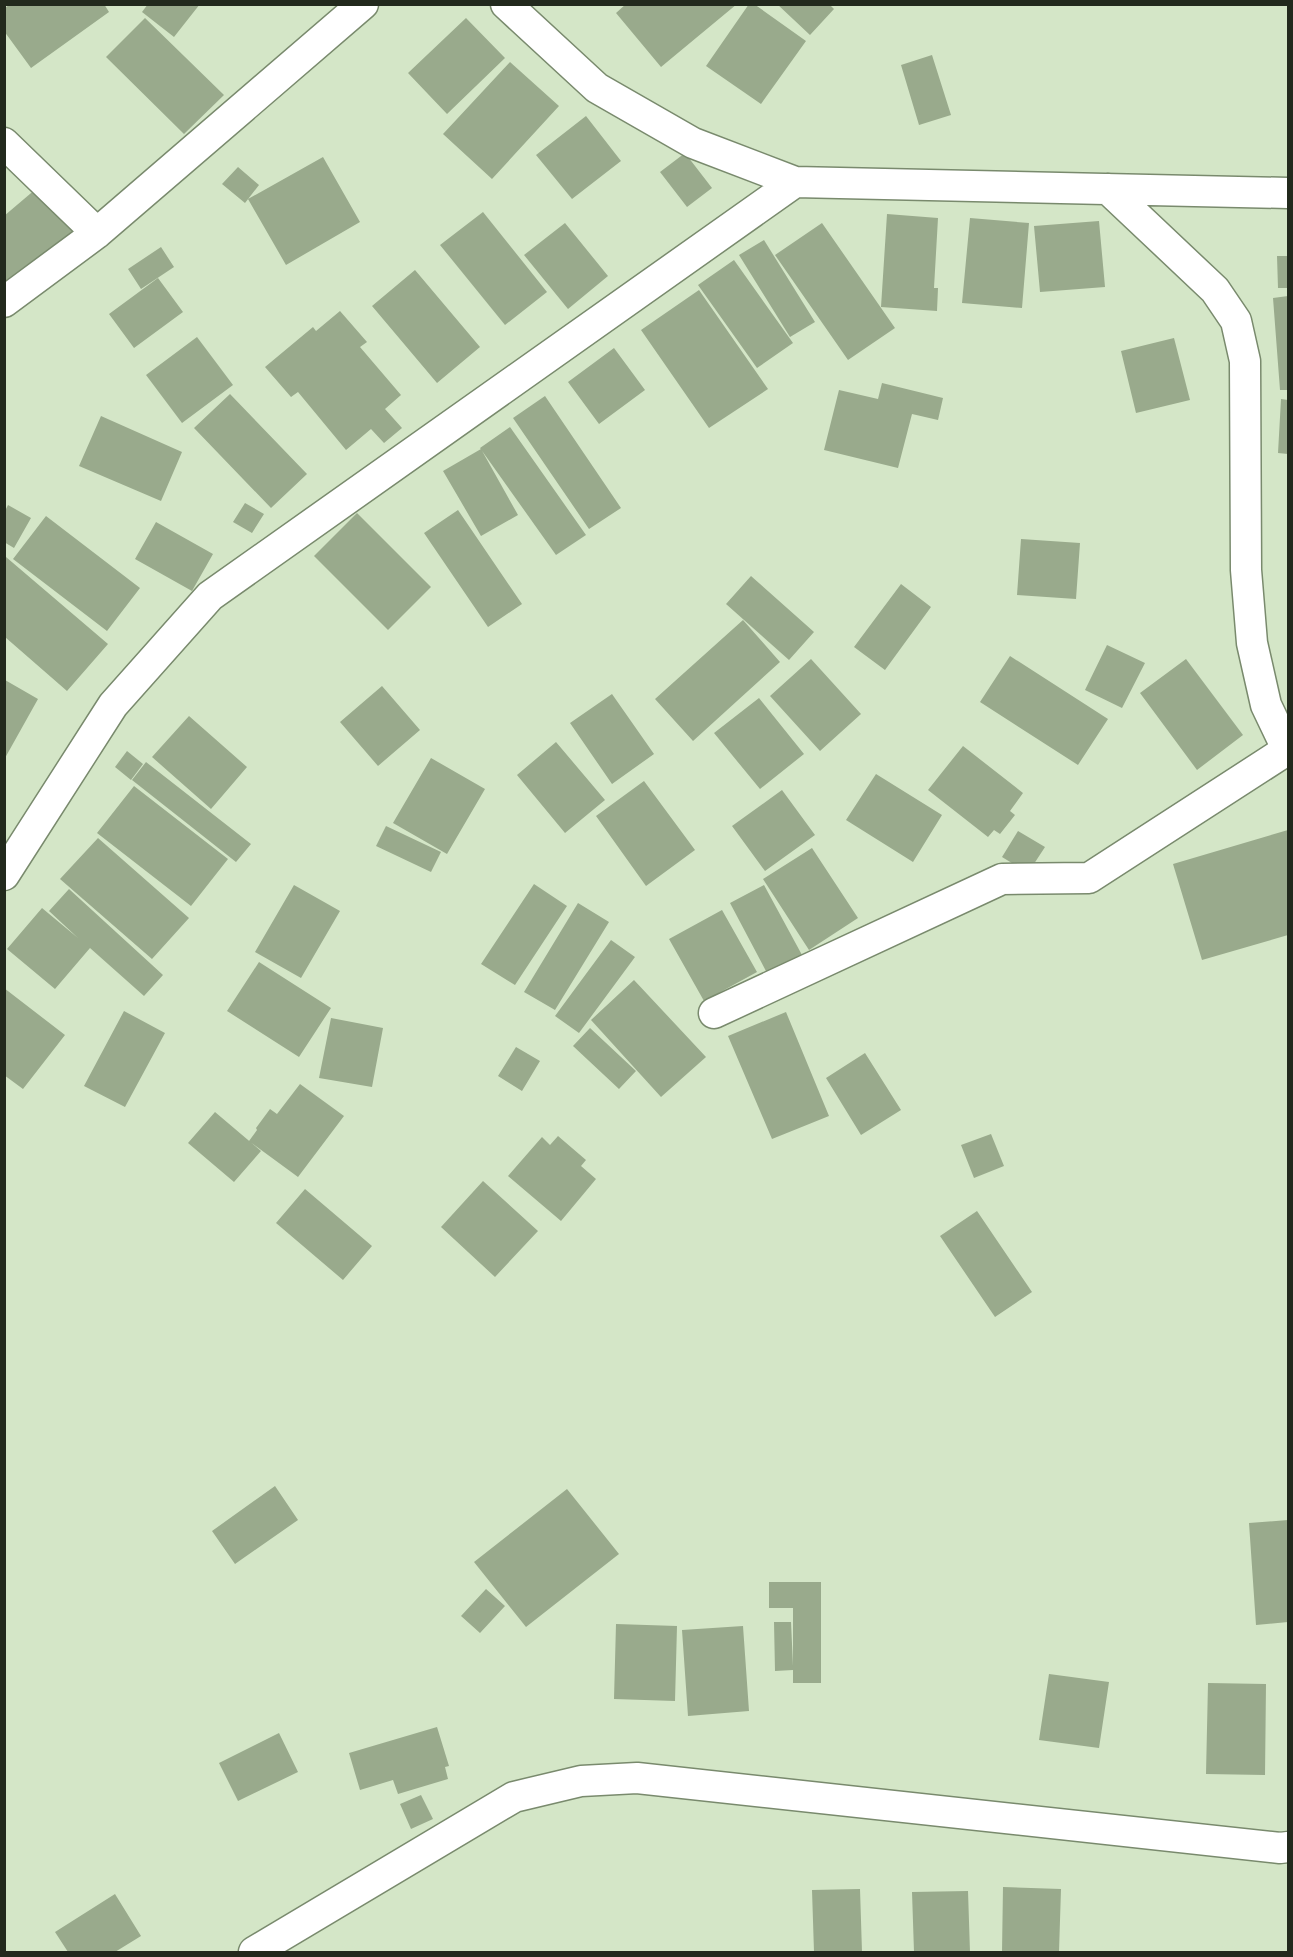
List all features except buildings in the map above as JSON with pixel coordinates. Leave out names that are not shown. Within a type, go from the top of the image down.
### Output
[{"type":"street","points":[[4,302],[98,233],[363,4]]},
{"type":"street","points":[[506,4],[597,88],[693,143],[795,182],[1288,193]]},
{"type":"street","points":[[4,143],[98,233]]},
{"type":"street","points":[[4,874],[113,705],[210,596],[795,182]]},
{"type":"street","points":[[714,1013],[1002,879],[1089,878],[1288,750],[1266,705],[1252,643],[1246,570],[1245,361],[1236,321],[1215,290],[1108,189]]},
{"type":"street","points":[[254,1953],[514,1797],[581,1781],[637,1778],[1280,1848],[1288,1847]]}]
